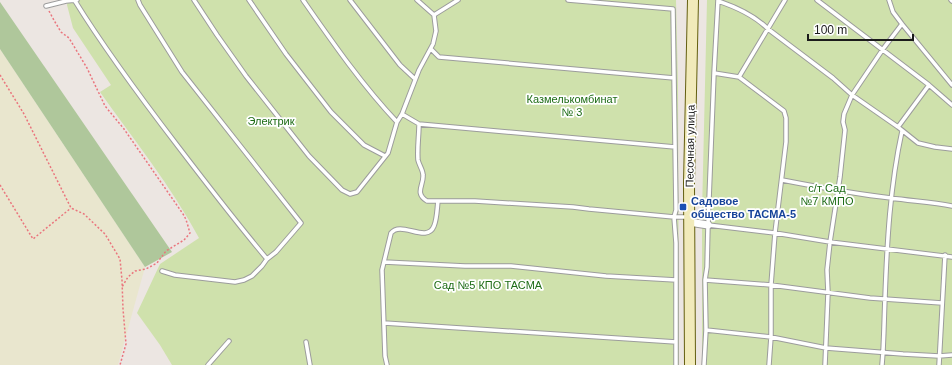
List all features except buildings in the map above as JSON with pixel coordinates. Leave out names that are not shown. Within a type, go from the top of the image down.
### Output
[{"type":"main road","name":"Песочная улица","points":[[690,365],[689,183],[693,0]]},
{"type":"street","points":[[690,220],[708,225]]},
{"type":"lane","points":[[46,6],[76,0],[85,18],[142,100],[231,216],[267,259]]},
{"type":"lane","points":[[138,0],[182,72],[302,223],[252,276],[244,280],[235,282],[175,275],[162,271]]},
{"type":"lane","points":[[194,0],[246,76],[310,156],[342,190],[350,194],[357,192],[388,153],[398,122],[419,70],[433,44],[436,31],[434,15],[417,0]]},
{"type":"lane","points":[[249,0],[286,54],[331,112],[364,144],[385,156]]},
{"type":"lane","points":[[303,0],[343,57],[384,108],[398,122]]},
{"type":"lane","points":[[350,0],[400,65],[416,79]]},
{"type":"lane","points":[[434,15],[458,0]]},
{"type":"lane","points":[[568,0],[673,9],[676,210],[674,216],[676,243],[676,365]]},
{"type":"lane","points":[[704,365],[706,330],[705,280],[708,267],[708,225],[718,0],[734,6],[760,21],[768,29],[833,78],[852,95],[918,143],[952,149]]},
{"type":"lane","points":[[739,77],[785,0]]},
{"type":"lane","points":[[817,0],[883,49],[952,105]]},
{"type":"lane","points":[[889,0],[893,12],[952,86]]},
{"type":"lane","points":[[824,365],[830,242],[840,177],[845,130],[843,122],[844,114],[852,95],[902,24]]},
{"type":"lane","points":[[431,48],[439,57],[674,78]]},
{"type":"lane","points":[[714,73],[739,77],[784,111],[786,118],[786,142],[770,285],[771,337],[769,365]]},
{"type":"lane","points":[[898,127],[929,85]]},
{"type":"lane","points":[[402,114],[419,124],[675,147]]},
{"type":"lane","points":[[419,124],[418,161],[423,175],[420,194],[427,200],[475,200],[565,206],[674,216],[690,220]]},
{"type":"lane","points":[[882,365],[887,248],[897,154],[902,131]]},
{"type":"lane","points":[[782,180],[837,191],[952,206]]},
{"type":"lane","points":[[387,365],[385,356],[382,270],[391,233],[398,229],[422,233],[431,231],[434,227],[438,201]]},
{"type":"lane","points":[[708,225],[952,257]]},
{"type":"lane","points":[[939,365],[945,255]]},
{"type":"lane","points":[[384,262],[465,266],[511,266],[606,276],[676,280]]},
{"type":"lane","points":[[705,280],[770,285],[885,299],[942,303]]},
{"type":"lane","points":[[384,323],[676,342]]},
{"type":"lane","points":[[706,330],[771,337],[826,348],[939,356],[952,354]]},
{"type":"lane","points":[[208,365],[229,341]]},
{"type":"lane","points":[[306,342],[310,365]]},
{"type":"path","points":[[46,6],[54,22],[61,32],[69,38],[87,68],[105,106],[124,129],[187,221],[190,233],[184,240],[166,251],[157,263],[146,269],[135,271],[128,277],[122,288]]},
{"type":"path","points":[[0,75],[24,114],[71,208],[84,214],[105,234],[120,259],[126,344],[120,365]]},
{"type":"path","points":[[0,184],[33,239],[71,208]]},
{"type":"shaded area","points":[[0,49],[145,267],[118,365],[0,365]]},
{"type":"green space","points":[[68,0],[676,0],[678,86],[679,365],[172,365],[160,345],[137,313],[160,264],[199,238],[164,182],[100,92],[111,85],[73,28],[67,5]]},
{"type":"green space","name":"с/т Сад №7 КМПО","points":[[707,0],[952,0],[952,365],[702,365],[702,212]]},
{"type":"green space","points":[[0,2],[172,252],[145,267],[0,49]]},
{"type":"place","name":"Садовое общество ТАСМА-5","points":[[683,207]]},
{"type":"park label","name":"Казмелькомбинат № 3","points":[[572,105]]},
{"type":"park label","name":"Электрик","points":[[271,121]]},
{"type":"park label","name":"Сад №5 КПО ТАСМА","points":[[488,285]]}]
